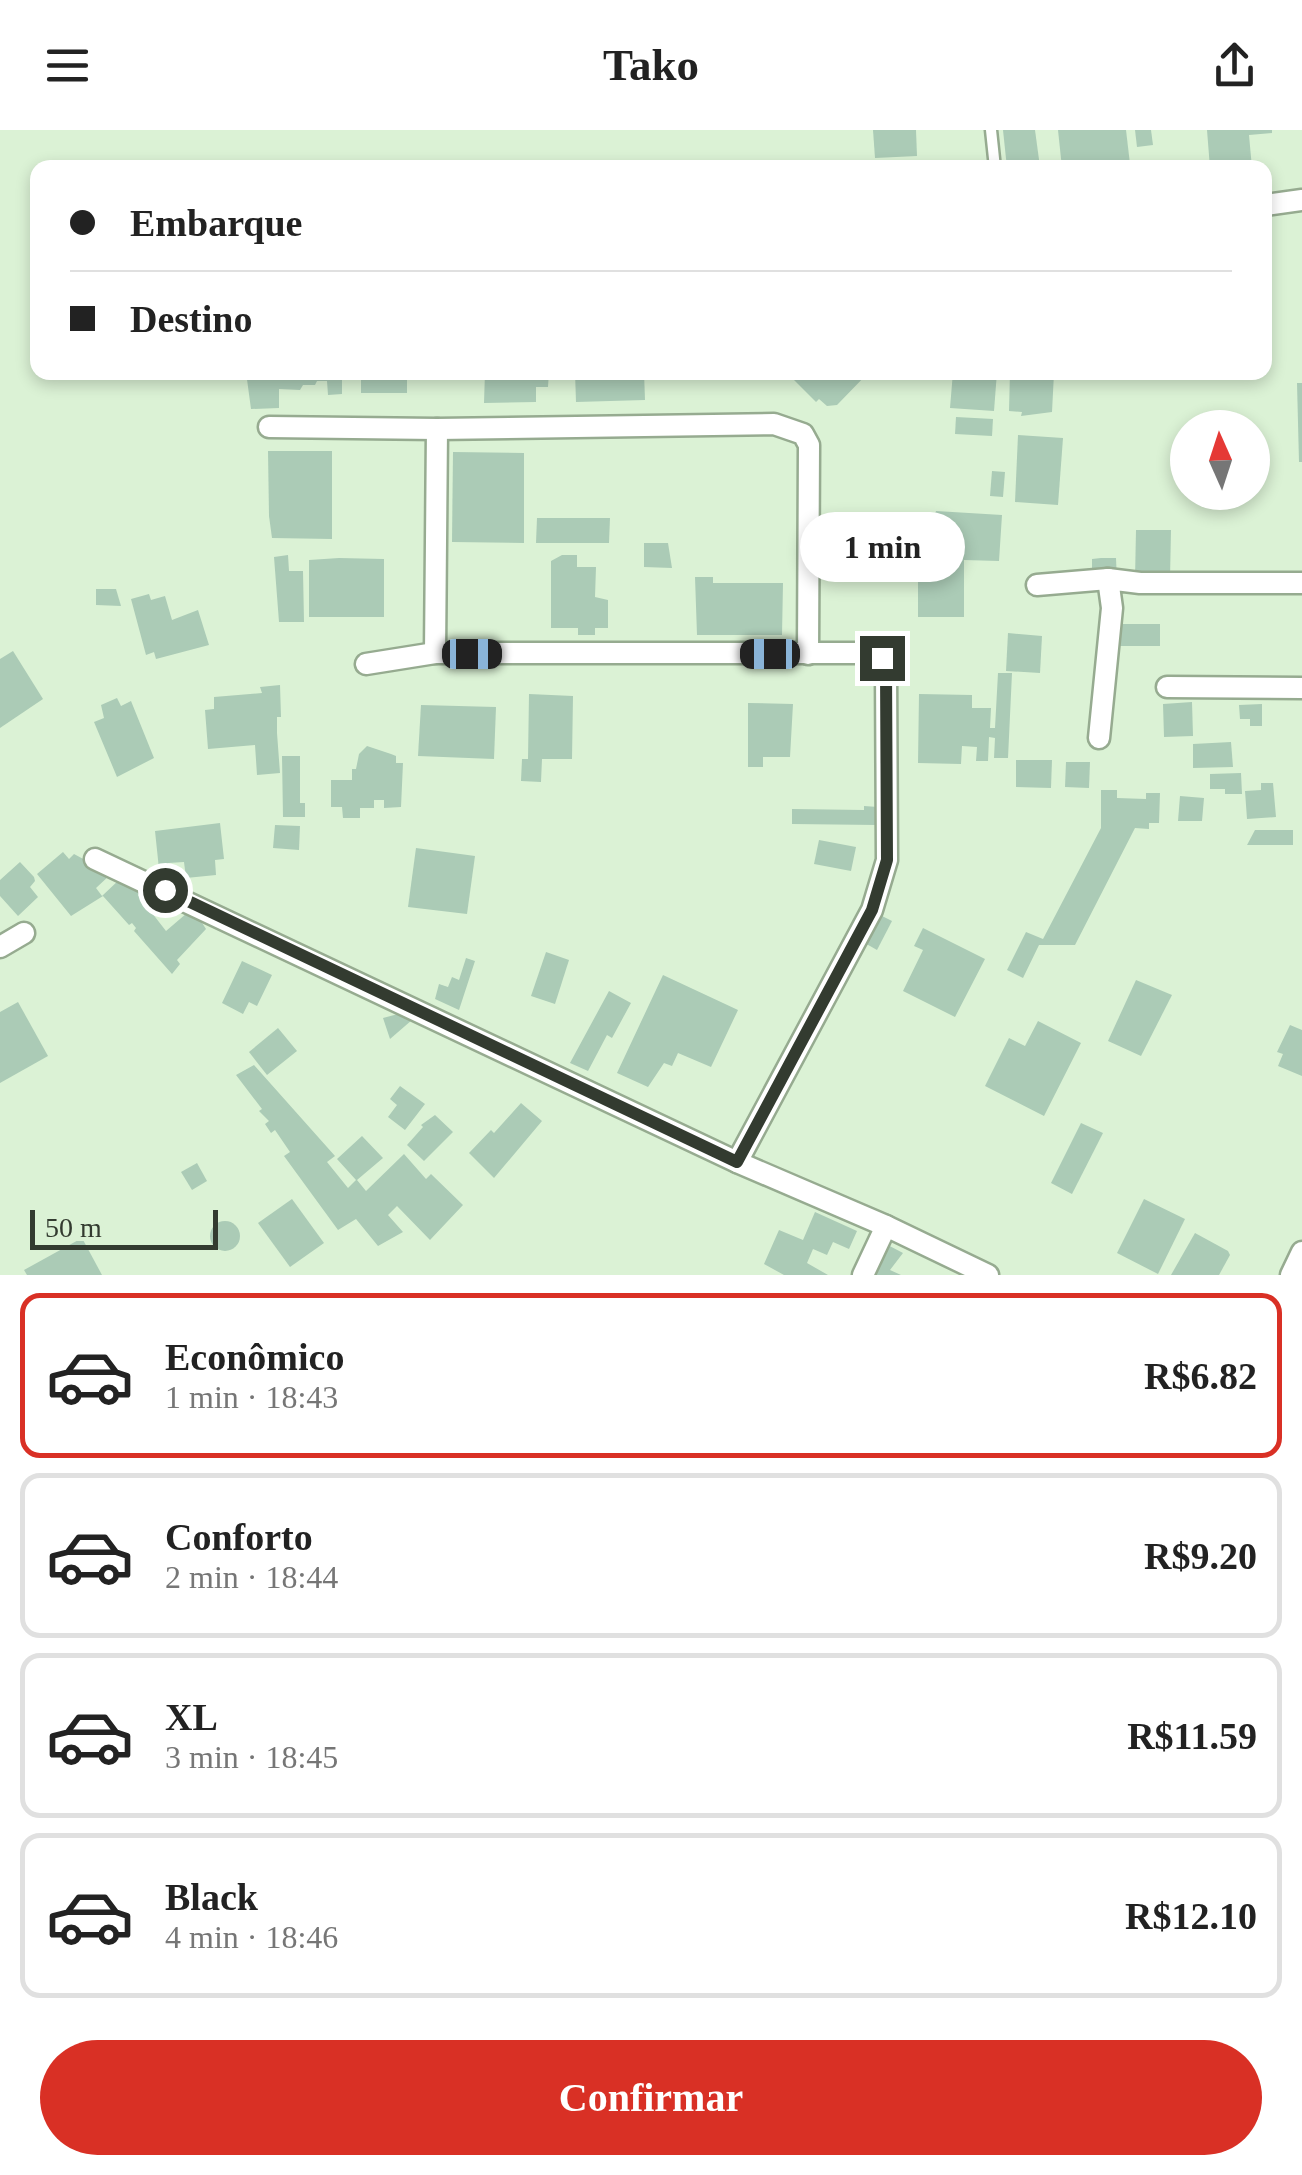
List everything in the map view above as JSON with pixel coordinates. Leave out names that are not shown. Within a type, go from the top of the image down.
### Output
[{"type":"street","points":[[1272,204],[1302,200]]},
{"type":"street","points":[[269,427],[438,429],[774,424],[803,434],[808,446],[808,654]]},
{"type":"street","points":[[435,653],[438,429]]},
{"type":"street","points":[[1099,738],[1112,608],[1108,579]]},
{"type":"street","points":[[1038,584],[1108,579],[1302,583]]},
{"type":"street","points":[[366,664],[435,653],[871,653],[882,658],[886,668],[887,860],[872,910],[737,1162]]},
{"type":"street","points":[[1167,687],[1302,688]]},
{"type":"street","points":[[95,858],[737,1162],[988,1275]]},
{"type":"street","points":[[0,947],[24,933]]},
{"type":"street","points":[[863,1275],[886,1226]]},
{"type":"street","points":[[1291,1275],[1302,1252]]},
{"type":"lane","points":[[992,130],[994,160]]},
{"type":"building","points":[[873,130],[916,130],[917,156],[875,158]]},
{"type":"building","points":[[1003,130],[1035,130],[1039,160],[1006,160]]},
{"type":"building","points":[[1058,130],[1126,130],[1130,160],[1061,160]]},
{"type":"building","points":[[1135,130],[1151,130],[1153,145],[1137,147]]},
{"type":"building","points":[[1207,130],[1272,130],[1249,135],[1251,160],[1209,160]]},
{"type":"building","points":[[247,380],[342,380],[342,394],[328,395],[327,381],[317,381],[315,385],[303,385],[300,390],[279,389],[279,408],[251,409]]},
{"type":"building","points":[[361,380],[407,380],[407,393],[361,393]]},
{"type":"building","points":[[485,380],[548,380],[548,387],[536,387],[536,402],[484,403]]},
{"type":"building","points":[[575,380],[644,380],[645,400],[576,402]]},
{"type":"building","points":[[794,380],[861,380],[837,405],[827,406],[819,399],[816,402]]},
{"type":"building","points":[[952,380],[996,380],[994,411],[950,408]]},
{"type":"building","points":[[1010,380],[1054,380],[1052,412],[1021,416],[1022,412],[1009,411]]},
{"type":"building","points":[[1297,383],[1302,383],[1302,462],[1299,462]]},
{"type":"building","points":[[956,417],[993,419],[992,436],[955,434]]},
{"type":"building","points":[[1018,435],[1063,438],[1058,505],[1015,502]]},
{"type":"building","points":[[268,451],[332,451],[332,539],[272,538]]},
{"type":"building","points":[[453,452],[524,453],[524,543],[452,542]]},
{"type":"building","points":[[992,471],[1005,472],[1003,497],[990,496]]},
{"type":"building","points":[[936,511],[1002,515],[999,561],[964,560],[964,617],[918,617],[914,518],[915,514]]},
{"type":"building","points":[[537,518],[610,518],[609,543],[536,543]]},
{"type":"building","points":[[1136,530],[1171,530],[1170,578],[1135,579]]},
{"type":"building","points":[[644,543],[668,543],[672,568],[644,567]]},
{"type":"building","points":[[288,555],[289,571],[303,571],[304,622],[279,622],[274,557]]},
{"type":"building","points":[[562,555],[577,555],[577,567],[596,567],[595,597],[608,600],[608,628],[595,628],[595,635],[578,635],[578,628],[551,628],[551,561]]},
{"type":"building","points":[[1116,558],[1117,582],[1092,581],[1092,559]]},
{"type":"building","points":[[384,559],[384,617],[309,617],[309,560]]},
{"type":"building","points":[[695,577],[713,577],[713,583],[783,583],[782,635],[697,635]]},
{"type":"building","points":[[96,589],[116,589],[121,606],[96,605]]},
{"type":"building","points":[[149,594],[151,600],[165,596],[172,620],[198,610],[209,645],[156,659],[154,652],[146,655],[131,599]]},
{"type":"building","points":[[1113,624],[1160,624],[1160,646],[1113,646]]},
{"type":"building","points":[[1008,633],[1042,636],[1040,673],[1006,671]]},
{"type":"building","points":[[13,651],[43,699],[0,728],[0,659]]},
{"type":"building","points":[[998,673],[1012,673],[1008,758],[994,758],[995,738],[989,737],[988,761],[976,761],[977,747],[962,746],[961,764],[918,763],[919,694],[972,695],[972,708],[991,708],[990,728],[995,728]]},
{"type":"building","points":[[280,685],[280,773],[257,775],[255,745],[208,749],[205,710],[214,709],[214,697],[262,693],[260,687]]},
{"type":"building","points":[[529,694],[573,696],[572,759],[542,759],[541,782],[521,781],[522,759],[528,759]]},
{"type":"building","points":[[117,698],[121,706],[131,701],[154,758],[117,777],[94,722],[104,718],[101,705]]},
{"type":"building","points":[[1192,702],[1193,736],[1164,737],[1163,704]]},
{"type":"building","points":[[748,703],[793,704],[790,757],[763,757],[763,767],[748,767]]},
{"type":"building","points":[[1262,704],[1262,726],[1250,726],[1250,719],[1240,719],[1239,705]]},
{"type":"building","points":[[421,705],[496,707],[494,759],[418,756]]},
{"type":"building","points":[[1231,742],[1233,767],[1193,768],[1193,744]]},
{"type":"building","points":[[367,746],[396,756],[396,763],[403,763],[401,807],[384,808],[384,800],[374,800],[374,808],[360,808],[360,818],[343,818],[342,807],[331,807],[331,780],[352,780],[352,769],[356,769],[359,754]]},
{"type":"building","points":[[282,756],[300,756],[300,803],[305,803],[305,817],[283,817]]},
{"type":"building","points":[[1016,760],[1052,760],[1051,788],[1016,787]]},
{"type":"building","points":[[1066,762],[1090,762],[1089,788],[1065,787]]},
{"type":"building","points":[[1241,773],[1242,794],[1210,789],[1210,774]]},
{"type":"building","points":[[1261,783],[1273,783],[1276,817],[1247,819],[1245,791],[1261,790]]},
{"type":"building","points":[[1101,790],[1117,790],[1117,798],[1146,799],[1146,793],[1160,793],[1159,823],[1149,823],[1149,829],[1135,828],[1075,945],[1039,945],[1023,978],[1007,970],[1026,932],[1043,939],[1101,828]]},
{"type":"building","points":[[1180,796],[1204,798],[1202,821],[1178,821]]},
{"type":"building","points":[[864,806],[878,807],[877,825],[792,824],[792,809],[864,810]]},
{"type":"building","points":[[220,823],[224,859],[215,860],[216,875],[186,878],[184,862],[168,863],[169,874],[159,869],[155,831]]},
{"type":"building","points":[[275,825],[300,826],[299,850],[273,848]]},
{"type":"building","points":[[1255,830],[1293,830],[1293,845],[1247,845]]},
{"type":"building","points":[[819,840],[856,847],[851,871],[814,864]]},
{"type":"building","points":[[416,848],[475,856],[467,914],[408,907]]},
{"type":"building","points":[[63,852],[69,859],[74,854],[111,874],[96,888],[102,896],[120,879],[142,891],[138,895],[166,931],[187,913],[199,918],[206,929],[177,960],[180,964],[172,974],[134,931],[132,923],[129,925],[103,896],[71,916],[37,874]]},
{"type":"building","points":[[20,862],[34,877],[30,887],[38,897],[18,916],[0,896],[0,880]]},
{"type":"building","points":[[878,914],[892,921],[877,950],[863,942]]},
{"type":"building","points":[[923,928],[985,959],[955,1017],[903,991],[923,950],[914,946]]},
{"type":"building","points":[[546,952],[569,960],[555,1004],[531,996]]},
{"type":"building","points":[[466,958],[475,961],[459,1010],[435,999],[439,984],[448,987],[452,977],[459,980]]},
{"type":"building","points":[[242,961],[272,975],[257,1006],[249,1002],[243,1014],[222,1003]]},
{"type":"building","points":[[663,975],[738,1010],[711,1067],[678,1053],[672,1066],[664,1063],[648,1087],[617,1073]]},
{"type":"building","points":[[1136,980],[1172,995],[1141,1056],[1108,1041]]},
{"type":"building","points":[[609,991],[631,1003],[612,1038],[607,1035],[588,1071],[570,1063]]},
{"type":"building","points":[[18,1002],[48,1056],[0,1083],[0,1012]]},
{"type":"building","points":[[398,1014],[412,1020],[390,1039],[383,1018]]},
{"type":"building","points":[[1038,1021],[1081,1043],[1044,1116],[985,1086],[1009,1038],[1025,1046]]},
{"type":"building","points":[[1290,1025],[1302,1030],[1302,1076],[1278,1066],[1283,1054],[1277,1052]]},
{"type":"building","points":[[278,1028],[297,1051],[267,1075],[249,1052]]},
{"type":"building","points":[[254,1065],[335,1156],[327,1162],[348,1188],[356,1180],[337,1159],[362,1136],[383,1158],[357,1180],[366,1191],[404,1154],[426,1179],[431,1174],[463,1205],[430,1240],[397,1206],[388,1215],[403,1232],[378,1246],[356,1219],[338,1230],[284,1156],[290,1152],[275,1130],[271,1133],[265,1124],[269,1121],[259,1111],[262,1109],[236,1075]]},
{"type":"building","points":[[400,1086],[425,1104],[405,1130],[388,1117],[397,1105],[390,1099]]},
{"type":"building","points":[[521,1103],[542,1121],[494,1178],[469,1153]]},
{"type":"building","points":[[435,1115],[453,1132],[424,1161],[407,1145],[421,1125]]},
{"type":"building","points":[[1081,1123],[1103,1133],[1072,1194],[1051,1183]]},
{"type":"building","points":[[197,1163],[207,1181],[192,1190],[181,1172]]},
{"type":"building","points":[[292,1199],[324,1243],[290,1267],[258,1223]]},
{"type":"building","points":[[1144,1199],[1185,1219],[1158,1274],[1117,1253]]},
{"type":"building","points":[[815,1212],[857,1231],[849,1249],[833,1242],[827,1255],[813,1249],[807,1263],[828,1275],[784,1275],[764,1264],[779,1230],[803,1240]]},
{"type":"building","points":[[225,1221],[236,1225],[240,1236],[236,1247],[225,1251],[214,1247],[210,1236],[214,1225]]},
{"type":"building","points":[[1195,1233],[1228,1251],[1230,1255],[1219,1275],[1171,1275]]},
{"type":"building","points":[[82,1238],[102,1275],[27,1275],[24,1270]]},
{"type":"building","points":[[882,1242],[903,1253],[890,1270],[901,1275],[872,1275]]},
{"type":"route","points":[[165,890],[737,1162],[872,910],[887,860],[886,668],[882,658]]}]
